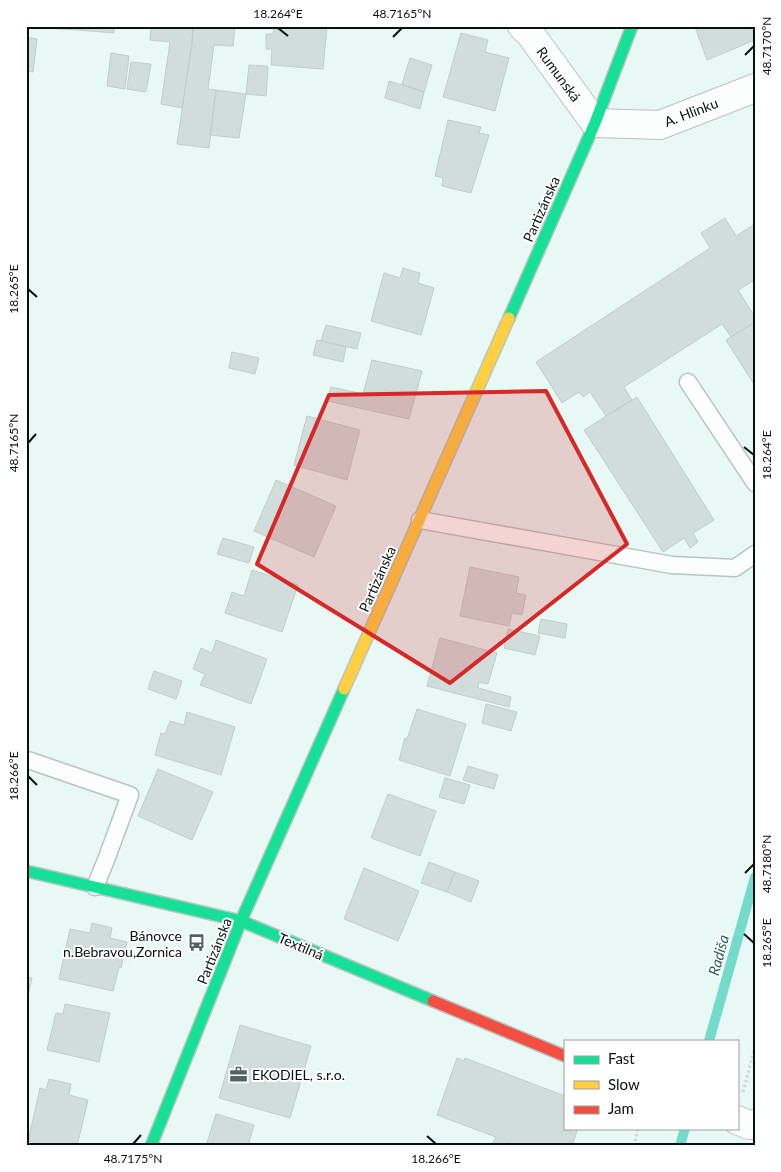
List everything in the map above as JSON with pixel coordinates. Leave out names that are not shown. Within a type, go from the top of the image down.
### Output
[{"type":"street","name":"Rumunská","points":[[522,26],[531,34],[595,123]]},
{"type":"street","name":"Partizánska","points":[[151,1146],[242,921],[595,123],[630,36],[632,26]]},
{"type":"street","name":"A. Hlinku","points":[[595,123],[660,125],[755,88]]},
{"type":"street","name":"Textilná","points":[[26,871],[242,921],[564,1056]]},
{"type":"lane","points":[[688,382],[755,483]]},
{"type":"lane","points":[[420,520],[672,565],[735,568],[755,554]]},
{"type":"lane","points":[[28,760],[130,795],[95,887]]},
{"type":"path","points":[[746,1117],[755,1046]]},
{"type":"path","points":[[634,1146],[638,1130]]},
{"type":"highlighted area","points":[[546,391],[627,544],[450,683],[257,564],[329,395]]},
{"type":"building","points":[[44,26],[79,26],[79,30],[44,28]]},
{"type":"building","points":[[79,26],[114,26],[114,33],[79,30]]},
{"type":"building","points":[[151,26],[193,26],[182,108],[161,104],[170,42],[150,40]]},
{"type":"building","points":[[193,26],[235,26],[233,46],[214,45],[208,89],[216,90],[209,148],[177,144]]},
{"type":"building","points":[[274,26],[327,26],[323,69],[271,65],[272,49],[266,49],[266,34],[273,34]]},
{"type":"building","points":[[696,26],[751,26],[755,40],[707,60]]},
{"type":"building","points":[[461,33],[488,40],[485,52],[509,58],[495,111],[443,97]]},
{"type":"building","points":[[26,37],[37,39],[33,72],[26,71]]},
{"type":"building","points":[[111,53],[129,56],[125,89],[107,86]]},
{"type":"building","points":[[410,58],[432,65],[424,92],[402,84]]},
{"type":"building","points":[[131,62],[151,64],[146,92],[127,89]]},
{"type":"building","points":[[249,65],[267,66],[266,96],[246,94]]},
{"type":"building","points":[[389,81],[424,92],[420,109],[385,98]]},
{"type":"building","points":[[216,90],[246,94],[239,138],[210,135]]},
{"type":"building","points":[[448,120],[481,127],[479,133],[489,135],[471,193],[442,186],[443,178],[435,176]]},
{"type":"building","points":[[725,218],[736,236],[755,224],[755,280],[738,290],[755,317],[755,322],[731,337],[722,324],[624,387],[632,400],[606,416],[590,392],[583,397],[579,392],[562,403],[536,362],[710,248],[701,233]]},
{"type":"building","points":[[403,268],[420,273],[418,283],[434,288],[421,335],[371,321],[384,273],[400,278]]},
{"type":"building","points":[[755,322],[755,386],[726,340]]},
{"type":"building","points":[[326,325],[361,333],[357,349],[321,341]]},
{"type":"building","points":[[317,340],[346,347],[343,362],[313,355]]},
{"type":"building","points":[[232,352],[259,358],[255,374],[229,368]]},
{"type":"building","points":[[372,360],[422,371],[409,419],[327,401],[331,387],[363,394]]},
{"type":"building","points":[[637,397],[714,520],[693,533],[698,542],[690,548],[684,538],[663,552],[584,430]]},
{"type":"building","points":[[307,416],[360,430],[347,480],[294,465]]},
{"type":"building","points":[[276,480],[336,506],[314,557],[254,531]]},
{"type":"building","points":[[223,538],[254,547],[249,563],[217,554]]},
{"type":"building","points":[[470,567],[519,577],[516,593],[526,595],[522,615],[512,613],[509,626],[460,616]]},
{"type":"building","points":[[252,570],[298,585],[282,632],[225,613],[232,592],[244,596]]},
{"type":"building","points":[[541,619],[567,624],[565,638],[538,633]]},
{"type":"building","points":[[508,629],[540,636],[535,655],[504,648]]},
{"type":"building","points":[[440,638],[497,653],[488,684],[479,682],[478,688],[511,697],[509,707],[427,686]]},
{"type":"building","points":[[216,640],[267,659],[251,704],[200,685],[205,674],[193,669],[201,648],[212,653]]},
{"type":"building","points":[[154,671],[182,681],[176,699],[148,689]]},
{"type":"building","points":[[486,704],[517,712],[511,731],[482,723]]},
{"type":"building","points":[[417,709],[466,724],[450,776],[399,760],[405,738],[407,739]]},
{"type":"building","points":[[187,712],[235,727],[221,775],[155,755],[161,733],[165,734],[170,721],[184,725]]},
{"type":"building","points":[[468,766],[498,775],[494,789],[463,780]]},
{"type":"building","points":[[158,769],[213,792],[192,840],[138,816]]},
{"type":"building","points":[[445,778],[470,785],[464,804],[439,797]]},
{"type":"building","points":[[388,794],[436,811],[420,856],[371,838]]},
{"type":"building","points":[[429,862],[455,872],[447,892],[421,883]]},
{"type":"building","points":[[364,868],[419,891],[398,941],[344,919]]},
{"type":"building","points":[[455,872],[479,881],[471,902],[447,892]]},
{"type":"building","points":[[92,923],[112,928],[110,938],[127,942],[113,991],[59,979],[70,929],[90,933]]},
{"type":"building","points":[[26,977],[32,978],[28,995],[26,995]]},
{"type":"building","points":[[65,1004],[110,1013],[99,1062],[47,1050],[56,1013],[63,1014]]},
{"type":"building","points":[[240,1025],[311,1046],[290,1118],[219,1098]]},
{"type":"building","points":[[457,1058],[464,1061],[465,1058],[564,1096],[564,1130],[577,1130],[572,1146],[517,1146],[508,1142],[506,1146],[496,1146],[492,1144],[496,1137],[437,1115]]},
{"type":"building","points":[[49,1079],[71,1084],[69,1095],[88,1100],[77,1146],[47,1146],[28,1141],[40,1088],[46,1090]]},
{"type":"building","points":[[216,1114],[254,1125],[248,1146],[206,1146]]},
{"type":"waterway","name":"Radiša","points":[[709,1040],[755,877]]},
{"type":"waterway","name":"Radiša","points":[[680,1146],[684,1130]]},
{"type":"traffic: fast","points":[[509,318],[595,123],[632,26]]},
{"type":"traffic: fast","points":[[151,1146],[241,921],[344,689]]},
{"type":"traffic: fast","points":[[26,871],[241,921],[433,1001]]},
{"type":"traffic: slow","points":[[344,689],[509,318]]},
{"type":"traffic: jam","points":[[433,1001],[564,1056]]},
{"type":"place","name":"Bánovce n.Bebravou,Zornica","points":[[196,943]]},
{"type":"place","name":"EKODIEL, s.r.o.","points":[[238,1074]]}]
